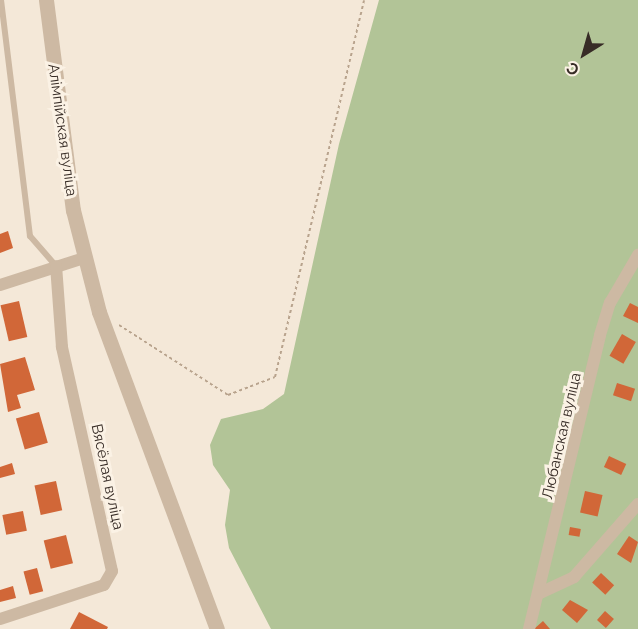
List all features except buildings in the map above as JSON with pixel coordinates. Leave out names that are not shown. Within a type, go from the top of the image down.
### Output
[{"type":"street","name":"Алімпійская вуліца","points":[[46,0],[84,258],[99,312],[217,629]]},
{"type":"street","name":"Любанская вуліца","points":[[529,629],[540,593],[600,334],[610,303],[638,255]]},
{"type":"street","points":[[0,285],[84,258]]},
{"type":"street","name":"Вясёлая вуліца","points":[[0,619],[104,585],[112,572],[62,347],[56,266]]},
{"type":"street","points":[[540,593],[574,577],[638,504]]},
{"type":"lane","points":[[1,0],[30,236],[56,266]]},
{"type":"path","points":[[99,312],[228,395],[275,377],[364,0]]},
{"type":"green space","points":[[379,0],[638,0],[638,629],[271,629],[229,548],[225,525],[230,490],[213,465],[210,445],[221,419],[263,409],[284,394],[339,144]]}]
